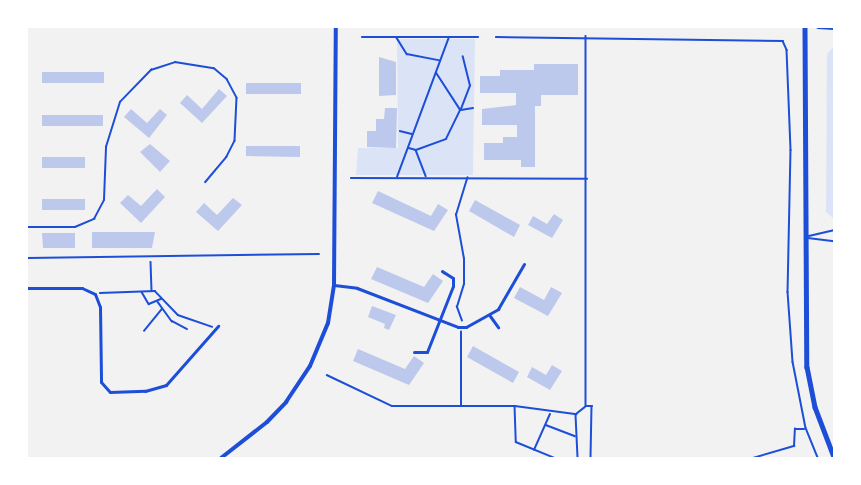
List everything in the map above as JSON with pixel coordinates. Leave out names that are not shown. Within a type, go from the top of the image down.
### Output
[{"type":"main road","points":[[805,27],[807,367],[815,406],[834,457]]},
{"type":"street","points":[[221,458],[267,422],[304,375],[324,337],[334,285],[336,27]]},
{"type":"street","points":[[818,27],[834,28]]},
{"type":"street","points":[[27,258],[319,254]]},
{"type":"street","points":[[334,285],[357,288],[462,327],[490,316],[524,264]]},
{"type":"street","points":[[414,352],[427,352],[453,286],[453,278],[442,271]]},
{"type":"street","points":[[27,288],[82,288],[94,293],[100,307],[101,382],[106,391],[145,392],[165,385],[217,327]]},
{"type":"street","points":[[490,316],[498,327]]},
{"type":"lane","points":[[27,227],[75,226],[94,219],[104,200],[106,147],[120,102],[151,70],[175,62],[214,68],[227,79],[237,98],[235,141],[227,157],[206,182]]},
{"type":"lane","points":[[805,237],[834,230]]},
{"type":"lane","points":[[805,237],[834,241]]},
{"type":"path","points":[[586,36],[586,406]]},
{"type":"path","points":[[362,37],[478,37]]},
{"type":"path","points":[[396,37],[407,54],[440,60]]},
{"type":"path","points":[[397,178],[449,37]]},
{"type":"path","points":[[496,37],[778,39],[786,46],[791,150],[788,292],[793,362],[806,428],[818,458]]},
{"type":"path","points":[[408,147],[416,150],[446,139],[470,86],[464,57]]},
{"type":"path","points":[[436,72],[460,110]]},
{"type":"path","points":[[460,110],[473,108]]},
{"type":"path","points":[[400,131],[413,134]]},
{"type":"path","points":[[416,150],[426,178]]},
{"type":"path","points":[[351,178],[587,179]]},
{"type":"path","points":[[461,406],[462,327],[457,307],[464,259],[456,214],[467,178]]},
{"type":"path","points":[[151,256],[152,291]]},
{"type":"path","points":[[142,291],[149,304],[162,299]]},
{"type":"path","points":[[94,293],[152,291],[178,315],[217,327]]},
{"type":"path","points":[[158,302],[172,321],[187,329]]},
{"type":"path","points":[[144,332],[162,309]]},
{"type":"path","points":[[327,375],[392,406],[515,406],[550,413],[576,414],[586,406],[592,406],[591,458]]},
{"type":"path","points":[[515,406],[516,442],[555,458]]},
{"type":"path","points":[[534,450],[550,413]]},
{"type":"path","points":[[576,414],[578,458]]},
{"type":"path","points":[[545,425],[576,437]]},
{"type":"path","points":[[753,458],[794,446],[795,429],[806,428]]},
{"type":"path","points":[[613,458],[668,458]]},
{"type":"shaded area","points":[[397,39],[475,39],[473,175],[356,175],[358,148],[398,148]]},
{"type":"shaded area","points":[[834,46],[834,219],[826,212],[827,54]]},
{"type":"building","points":[[379,57],[396,62],[396,95],[379,96]]},
{"type":"building","points":[[534,64],[578,64],[578,95],[541,95],[541,106],[535,106],[535,167],[521,167],[521,160],[484,160],[484,143],[503,143],[503,137],[517,137],[517,125],[482,125],[482,109],[516,105],[516,93],[480,93],[480,76],[500,76],[500,70],[534,70]]},
{"type":"building","points":[[42,72],[104,72],[104,83],[42,83]]},
{"type":"building","points":[[246,83],[301,83],[301,94],[246,94]]},
{"type":"building","points":[[219,89],[227,96],[202,123],[180,103],[187,95],[202,109]]},
{"type":"building","points":[[385,108],[397,108],[396,148],[367,147],[367,131],[376,131],[376,119],[384,119]]},
{"type":"building","points":[[131,109],[147,123],[160,109],[167,115],[149,138],[124,117]]},
{"type":"building","points":[[42,115],[103,115],[103,126],[42,126]]},
{"type":"building","points":[[150,144],[170,161],[160,172],[140,152]]},
{"type":"building","points":[[246,146],[300,146],[300,157],[246,156]]},
{"type":"building","points":[[42,157],[85,157],[85,168],[42,168]]},
{"type":"building","points":[[157,189],[165,197],[141,223],[120,203],[128,195],[141,206]]},
{"type":"building","points":[[378,191],[431,216],[438,204],[448,210],[434,231],[372,203]]},
{"type":"building","points":[[233,198],[242,205],[218,231],[196,212],[204,203],[217,215]]},
{"type":"building","points":[[42,199],[85,199],[85,210],[42,210]]},
{"type":"building","points":[[475,200],[520,225],[514,237],[469,211]]},
{"type":"building","points":[[554,214],[563,220],[552,238],[528,225],[533,216],[547,224]]},
{"type":"building","points":[[92,232],[155,232],[152,248],[92,248]]},
{"type":"building","points":[[42,233],[75,233],[75,248],[43,248]]},
{"type":"building","points":[[377,267],[424,287],[433,274],[443,281],[428,303],[371,279]]},
{"type":"building","points":[[520,287],[544,300],[551,287],[562,293],[548,316],[514,298]]},
{"type":"building","points":[[372,306],[396,315],[389,330],[384,328],[385,324],[368,317]]},
{"type":"building","points":[[473,346],[519,372],[513,383],[467,357]]},
{"type":"building","points":[[358,349],[405,369],[414,356],[424,363],[409,385],[353,361]]},
{"type":"building","points":[[552,365],[562,371],[550,390],[527,377],[532,367],[546,375]]}]
